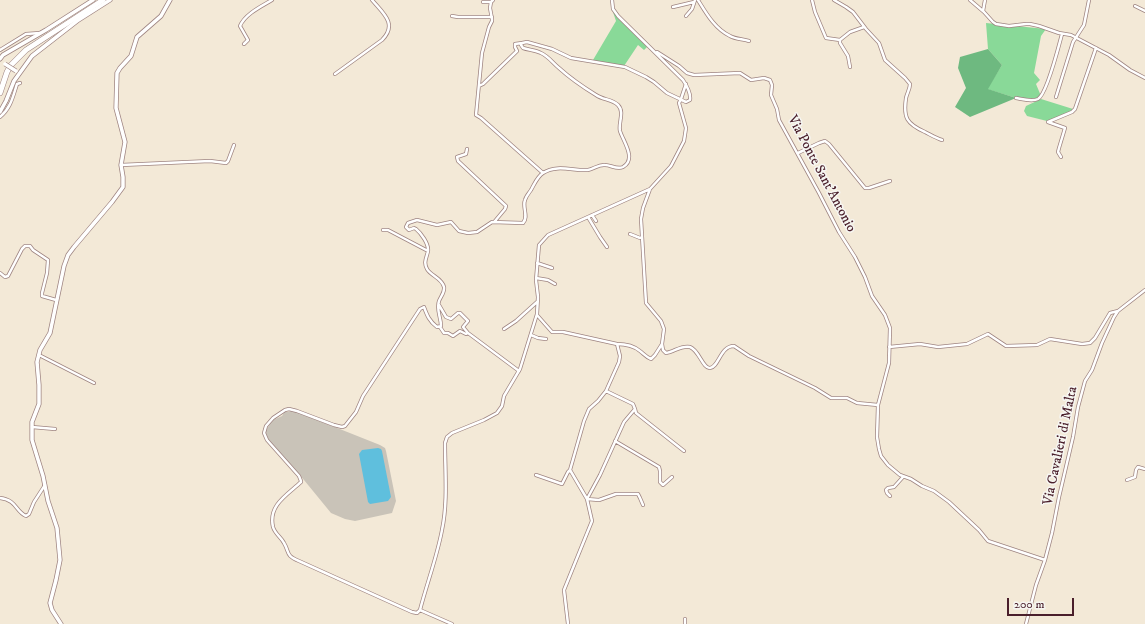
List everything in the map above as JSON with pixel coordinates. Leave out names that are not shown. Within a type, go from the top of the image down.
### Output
[{"type":"highway","points":[[0,84],[4,73],[12,61],[27,46],[98,0]]},
{"type":"highway","points":[[0,93],[11,66],[26,50],[103,0]]},
{"type":"street","points":[[18,72],[0,60],[3,55],[93,0]]},
{"type":"street","points":[[0,112],[18,72],[32,56],[77,21],[110,0]]},
{"type":"street","points":[[61,624],[52,610],[50,603],[60,558],[57,528],[48,501],[32,440],[32,422],[39,400],[37,362],[39,354],[50,333],[56,300],[64,266],[68,256],[123,187],[121,165],[125,142],[116,108],[118,70],[130,58],[137,37],[160,16],[170,0]]},
{"type":"street","points":[[244,44],[248,40],[240,26],[241,23],[272,0]]},
{"type":"street","points":[[335,74],[387,35],[389,25],[388,19],[372,0]]},
{"type":"street","points":[[479,86],[483,84],[517,51],[515,44],[527,42],[552,49],[571,58],[625,68],[646,77],[668,93],[687,102],[689,101],[690,99],[686,84],[680,76],[644,43],[618,16],[613,10],[612,0]]},
{"type":"street","points":[[698,0],[706,14],[722,32],[731,37],[749,41]]},
{"type":"street","points":[[812,0],[815,12],[826,38],[840,40],[850,32],[864,27]]},
{"type":"street","points":[[834,0],[851,10],[878,43],[885,60],[910,84],[905,109],[905,116],[907,120],[917,128],[942,140]]},
{"type":"street","points":[[970,0],[983,10],[993,22],[1000,25],[1009,26],[1026,24],[1039,26],[1076,37],[1109,55],[1130,70],[1145,78]]},
{"type":"street","points":[[983,10],[985,0]]},
{"type":"street","points":[[1056,97],[1076,37],[1084,25],[1089,0]]},
{"type":"street","points":[[483,2],[492,1],[490,8],[492,21],[482,53],[476,115],[543,173]]},
{"type":"street","points":[[673,7],[694,1],[692,9],[686,16]]},
{"type":"street","points":[[1135,6],[1145,11]]},
{"type":"street","points":[[452,16],[458,18],[492,17]]},
{"type":"street","points":[[0,50],[26,34],[41,33]]},
{"type":"street","points":[[1016,98],[1032,100],[1041,96],[1048,82],[1062,34]]},
{"type":"street","points":[[840,40],[840,43],[848,56],[850,67]]},
{"type":"street","points":[[440,327],[441,325],[438,314],[439,301],[444,292],[444,288],[442,282],[426,267],[425,260],[428,251],[426,244],[418,231],[414,228],[409,230],[407,229],[406,226],[408,223],[417,220],[437,225],[451,222],[459,232],[468,233],[476,232],[490,222],[521,223],[524,222],[526,218],[524,205],[525,198],[531,191],[537,179],[543,173],[553,168],[588,170],[605,165],[621,168],[628,162],[629,156],[625,140],[620,130],[621,113],[618,105],[610,100],[596,96],[560,69],[549,58],[539,52],[523,48],[521,45],[522,43]]},
{"type":"street","points":[[1061,157],[1058,152],[1058,148],[1065,128],[1048,122],[1072,112],[1075,109],[1096,48]]},
{"type":"street","name":"Via Ponte Sant'Antonio","points":[[653,50],[679,66],[687,73],[694,75],[740,73],[751,80],[764,78],[770,80],[772,85],[771,95],[779,120],[865,277],[872,296],[885,315],[890,328],[889,363],[878,405],[877,433],[880,452],[888,465],[903,477],[911,479],[934,491],[949,502],[979,530],[988,541],[1045,560]]},
{"type":"street","points":[[0,117],[10,105],[20,82]]},
{"type":"street","points":[[686,84],[679,103],[686,128],[684,141],[671,166],[650,189],[641,218],[646,303],[661,321],[664,329],[662,344],[663,350],[666,353],[682,347],[688,347],[698,353],[706,367],[709,368],[713,367],[724,350],[734,346],[749,356],[815,388],[831,398],[847,398],[857,404],[878,405]]},
{"type":"street","points":[[798,153],[825,141],[866,188],[890,181]]},
{"type":"street","points":[[121,165],[210,161],[226,163],[234,145]]},
{"type":"street","points":[[467,149],[466,154],[457,157],[458,161],[506,206],[495,222]]},
{"type":"street","points":[[468,333],[466,334],[460,331],[453,336],[448,333],[444,333],[440,327],[436,326],[426,315],[424,307],[420,309],[363,396],[356,412],[345,426],[342,427],[334,425],[289,409],[285,410],[269,421],[264,430],[266,440],[299,476],[301,481],[279,501],[274,507],[273,512],[274,528],[276,533],[284,542],[289,555],[292,558],[412,612],[417,613],[420,610],[443,528],[445,504],[445,444],[447,437],[497,413],[502,406],[504,396],[523,362],[537,314],[538,302],[536,278],[539,245],[548,235],[650,189]]},
{"type":"street","points":[[592,215],[596,221]]},
{"type":"street","points":[[588,217],[607,247]]},
{"type":"street","points":[[383,230],[388,230],[428,251]]},
{"type":"street","points":[[630,234],[640,238],[642,237]]},
{"type":"street","points":[[0,273],[5,277],[8,276],[22,249],[25,246],[30,246],[48,260],[42,296],[56,300]]},
{"type":"street","points":[[537,263],[552,268]]},
{"type":"street","points":[[536,278],[548,280],[555,284]]},
{"type":"street","name":"Via Cavalieri di Malta","points":[[1026,624],[1052,533],[1078,407],[1085,381],[1092,370],[1102,343],[1118,310],[1145,290]]},
{"type":"street","points":[[504,329],[538,302]]},
{"type":"street","points":[[439,304],[446,317],[451,319],[458,313],[463,315],[468,321],[463,327],[468,333],[518,371]]},
{"type":"street","points":[[889,346],[920,344],[938,348],[967,344],[988,334],[1006,346],[1037,346],[1050,339],[1082,344],[1090,343],[1095,338],[1110,313],[1118,310]]},
{"type":"street","points":[[537,314],[552,332],[563,332],[628,346],[638,350],[651,359],[662,344]]},
{"type":"street","points":[[531,335],[546,339]]},
{"type":"street","points":[[536,475],[562,484],[570,470],[584,421],[589,409],[606,391],[619,362],[620,356],[617,344]]},
{"type":"street","points":[[39,354],[94,383]]},
{"type":"street","points":[[606,391],[633,404],[636,413],[684,452]]},
{"type":"street","points":[[587,499],[624,422],[635,409]]},
{"type":"street","points":[[32,427],[55,429]]},
{"type":"street","points":[[615,441],[659,467],[660,482],[663,485],[672,477]]},
{"type":"street","points":[[1127,480],[1135,478],[1138,467],[1145,469]]},
{"type":"street","points":[[568,624],[564,590],[592,521],[587,499],[570,470]]},
{"type":"street","points":[[890,496],[886,490],[894,487],[903,477]]},
{"type":"street","points":[[0,498],[6,498],[12,502],[26,516],[29,514],[34,502],[45,485]]},
{"type":"street","points":[[587,499],[599,500],[616,494],[638,494],[643,505]]},
{"type":"street","points":[[420,610],[452,624]]},
{"type":"street","points":[[685,618],[685,624]]},
{"type":"shaded area","points":[[285,411],[297,412],[385,448],[396,501],[392,513],[355,521],[345,519],[331,513],[267,438],[266,430],[273,420],[282,416]]},
{"type":"green space","points":[[613,12],[647,47],[644,50],[638,45],[624,66],[595,62],[593,60],[616,21]]},
{"type":"green space","points":[[986,23],[1046,29],[1041,36],[1034,73],[1040,80],[1036,84],[1041,96],[1037,99],[1016,98],[987,89],[1002,65],[988,49]]},
{"type":"green space","points":[[988,49],[1002,65],[988,89],[1016,98],[970,117],[955,107],[966,88],[958,68],[960,57]]},
{"type":"green space","points":[[1041,99],[1073,109],[1071,113],[1047,121],[1027,116],[1024,111],[1026,106]]},
{"type":"water","points":[[378,448],[382,451],[391,497],[388,501],[370,504],[368,502],[359,454],[362,450]]}]
